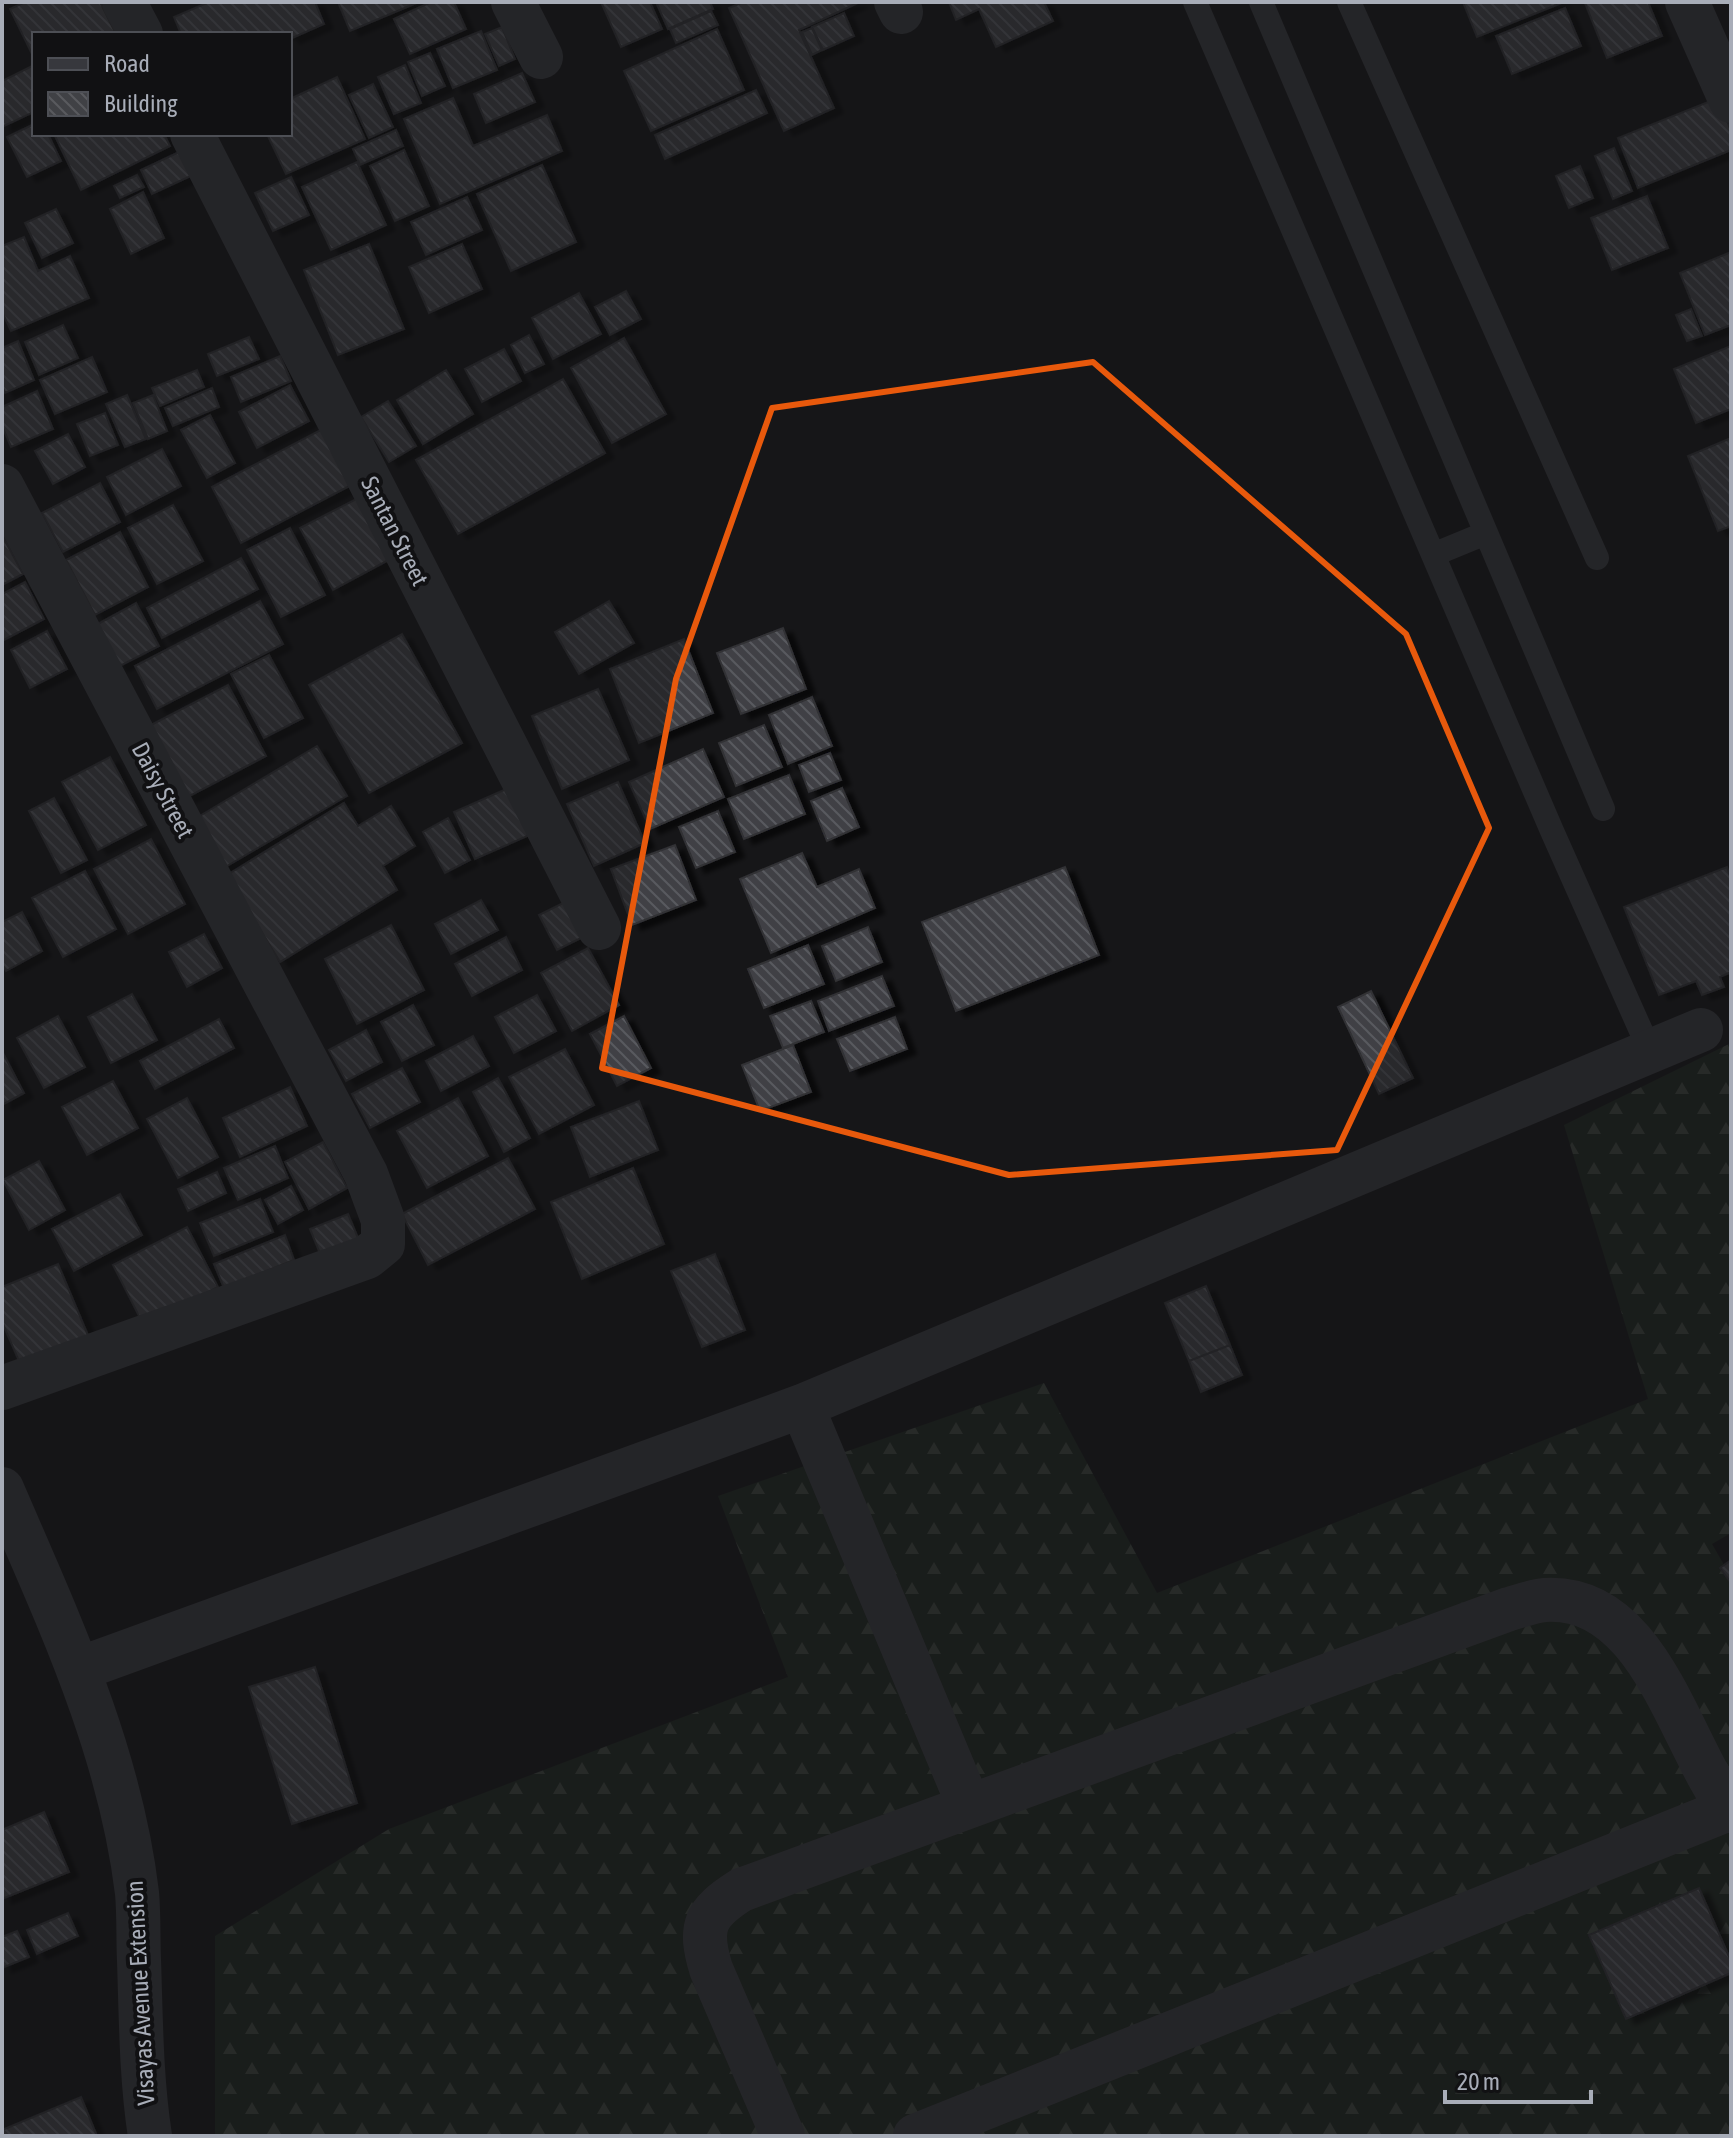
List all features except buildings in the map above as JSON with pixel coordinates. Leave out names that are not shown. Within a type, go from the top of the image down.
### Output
[{"type":"street","points":[[124,2],[140,32]]},
{"type":"street","points":[[513,2],[541,57]]},
{"type":"street","points":[[1687,2],[1731,101]]},
{"type":"street","name":"Santan Street","points":[[193,136],[599,928]]},
{"type":"street","name":"Daisy Street","points":[[2,486],[366,1174],[383,1220],[383,1244],[367,1257],[2,1388]]},
{"type":"street","points":[[79,1669],[802,1406],[1701,1030]]},
{"type":"street","points":[[802,1406],[969,1806]]},
{"type":"street","name":"Visayas Avenue Extension","points":[[2,1489],[79,1669],[109,1761],[124,1822],[137,1894],[142,2075],[150,2136]]},
{"type":"street","points":[[783,2136],[703,1944],[707,1922],[718,1904],[741,1890],[1509,1609],[1543,1600],[1572,1602],[1602,1615],[1627,1634],[1649,1664],[1730,1810],[915,2136]]},
{"type":"lane","points":[[1195,2],[1650,1051]]},
{"type":"lane","points":[[1261,2],[1603,809]]},
{"type":"lane","points":[[1349,2],[1597,558]]},
{"type":"lane","points":[[1435,554],[1486,533]]},
{"type":"highlighted area","points":[[1093,362],[1406,634],[1489,828],[1337,1150],[1009,1175],[602,1068],[676,679],[772,408]]},
{"type":"green space","points":[[1731,1043],[1731,1533],[1712,1544],[1731,1577],[1731,2136],[215,2136],[215,1936],[389,1829],[788,1677],[718,1496],[1044,1383],[1157,1593],[1648,1399],[1564,1125]]}]
